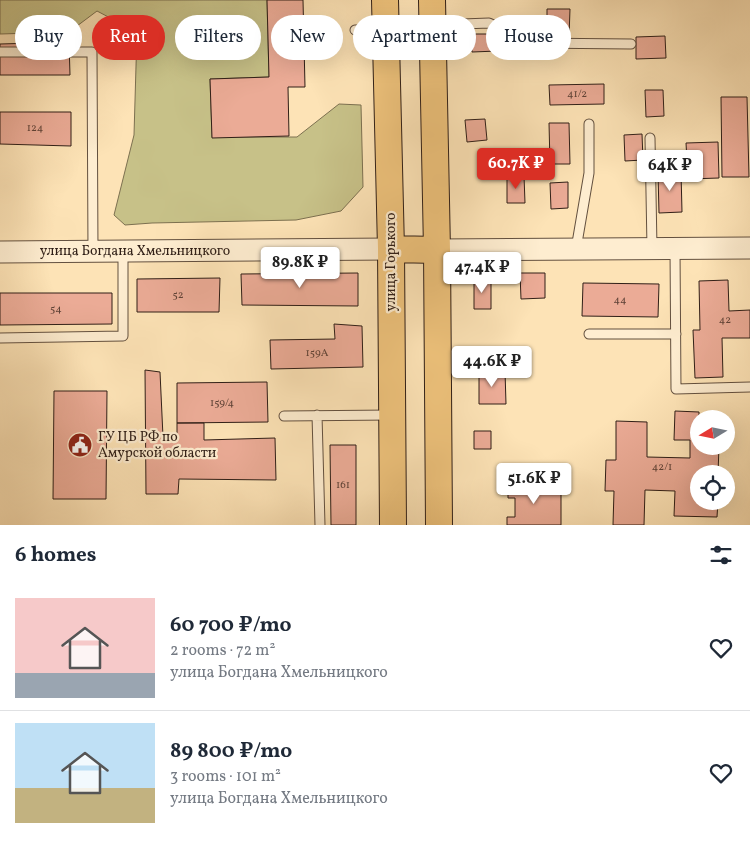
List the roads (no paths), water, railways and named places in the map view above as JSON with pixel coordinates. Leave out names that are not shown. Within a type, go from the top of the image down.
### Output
[{"type":"main road","name":"улица Горького","points":[[386,0],[386,15]]},
{"type":"main road","points":[[432,13],[437,250],[439,525]]},
{"type":"main road","name":"улица Горького","points":[[387,60],[391,249],[392,525]]},
{"type":"main road","name":"улица Богдана Хмельницкого","points":[[391,249],[437,250]]},
{"type":"street","name":"улица Богдана Хмельницкого","points":[[437,250],[750,248]]},
{"type":"street","name":"улица Богдана Хмельницкого","points":[[0,252],[391,249]]},
{"type":"lane","points":[[432,13],[489,23],[532,43],[631,44]]},
{"type":"lane","points":[[0,52],[92,52],[93,252]]},
{"type":"lane","points":[[576,249],[590,173],[589,124]]},
{"type":"lane","points":[[650,138],[652,248]]},
{"type":"lane","points":[[675,248],[676,389],[750,387]]},
{"type":"lane","points":[[0,338],[123,336],[123,252]]},
{"type":"lane","points":[[589,334],[676,334]]},
{"type":"lane","points":[[284,416],[391,415]]},
{"type":"lane","points":[[317,416],[320,525]]},
{"type":"place","name":"ГУ ЦБ РФ по Амурской области","points":[[80,445]]}]
